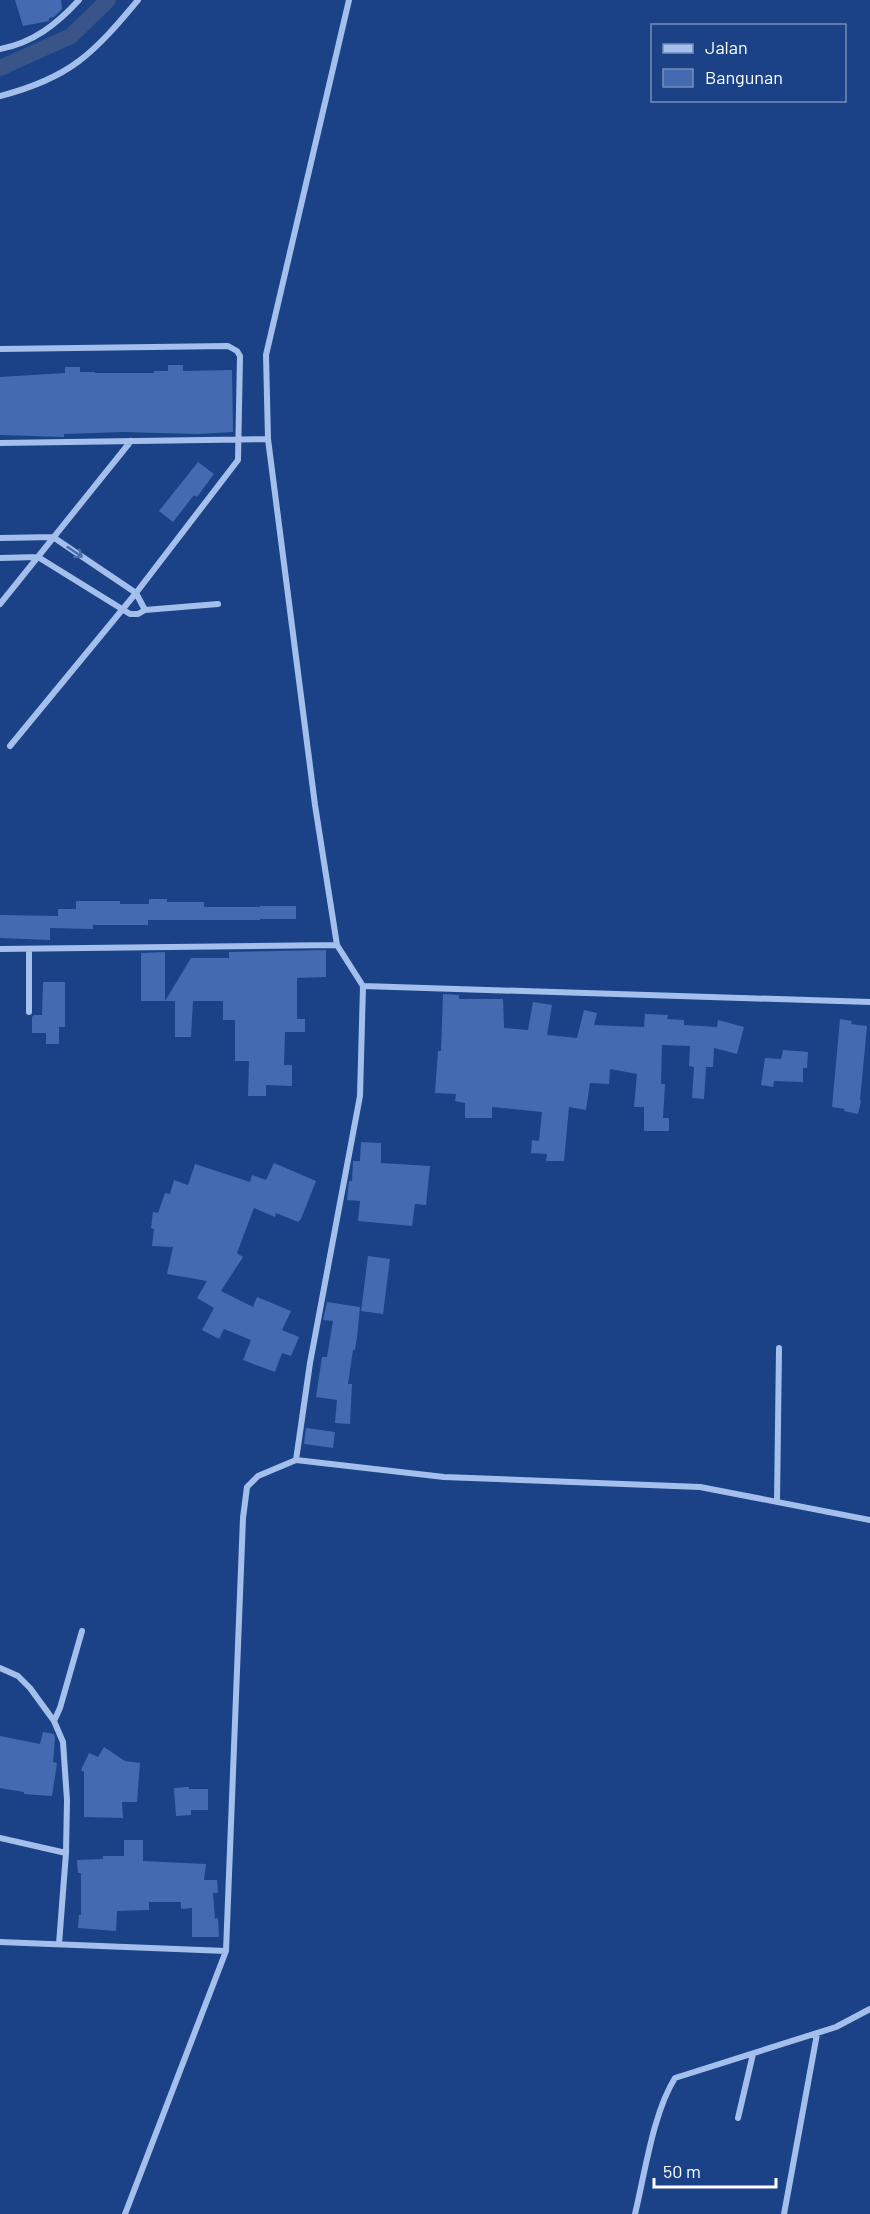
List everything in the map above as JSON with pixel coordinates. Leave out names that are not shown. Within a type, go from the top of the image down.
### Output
[{"type":"street","points":[[0,49],[40,35],[56,24],[79,0]]},
{"type":"street","points":[[0,96],[48,80],[81,62],[105,40],[138,0]]},
{"type":"street","points":[[296,1460],[310,1363],[360,1096],[363,986],[337,945],[315,805],[268,439],[266,355],[349,0]]},
{"type":"street","points":[[0,349],[233,347],[240,356],[238,460],[136,593],[10,746]]},
{"type":"street","points":[[0,443],[268,439]]},
{"type":"street","points":[[0,604],[131,441]]},
{"type":"street","points":[[0,538],[53,537],[136,593],[145,610]]},
{"type":"street","points":[[0,558],[38,557],[134,615],[145,610],[218,604]]},
{"type":"street","points":[[0,949],[337,945]]},
{"type":"street","points":[[29,948],[29,1012]]},
{"type":"street","points":[[363,986],[870,1002]]},
{"type":"street","points":[[777,1502],[779,1348]]},
{"type":"street","points":[[125,2214],[226,1951],[243,1518],[247,1487],[258,1476],[296,1460],[444,1477],[700,1487],[870,1520]]},
{"type":"street","points":[[54,1721],[60,1708],[82,1631]]},
{"type":"street","points":[[0,1668],[18,1676],[30,1688],[54,1721],[63,1742],[66,1772],[66,1853],[59,1944]]},
{"type":"street","points":[[0,1838],[66,1853]]},
{"type":"street","points":[[0,1942],[226,1951]]},
{"type":"street","points":[[635,2214],[657,2124],[668,2090],[675,2078],[817,2034],[870,2009]]},
{"type":"street","points":[[784,2214],[817,2034]]},
{"type":"street","points":[[738,2118],[753,2054]]},
{"type":"building","points":[[15,0],[61,0],[62,9],[54,17],[49,18],[49,21],[23,26]]},
{"type":"building","points":[[168,365],[183,365],[183,371],[232,370],[233,432],[198,434],[123,432],[64,434],[64,437],[0,435],[0,377],[65,373],[65,367],[80,367],[80,372],[154,373],[154,371],[168,371]]},
{"type":"building","points":[[198,462],[214,474],[197,497],[194,495],[173,522],[159,511]]},
{"type":"building","points":[[149,899],[167,899],[167,902],[204,902],[204,907],[260,907],[260,920],[148,920],[148,925],[93,925],[93,929],[50,928],[50,940],[0,938],[0,915],[58,916],[58,909],[76,909],[76,901],[120,901],[120,904],[149,904]]},
{"type":"building","points":[[260,906],[296,906],[296,919],[260,919]]},
{"type":"building","points":[[326,950],[326,977],[297,978],[297,1019],[305,1019],[305,1032],[285,1032],[284,1065],[292,1065],[292,1086],[266,1085],[266,1096],[248,1096],[249,1061],[235,1061],[235,1020],[223,1020],[223,1001],[193,1001],[191,1037],[175,1037],[175,1001],[165,1001],[191,958],[229,958],[229,952]]},
{"type":"building","points":[[165,952],[165,1001],[141,1001],[141,953]]},
{"type":"building","points":[[43,982],[65,982],[65,1027],[59,1027],[59,1044],[46,1044],[46,1033],[32,1033],[32,1017],[42,1015]]},
{"type":"building","points":[[443,994],[459,995],[459,999],[503,999],[504,1028],[528,1030],[533,1002],[552,1005],[547,1035],[577,1038],[584,1010],[597,1013],[594,1025],[644,1027],[645,1014],[668,1015],[667,1019],[684,1020],[684,1025],[717,1027],[718,1020],[744,1027],[737,1054],[714,1048],[713,1067],[706,1067],[704,1099],[692,1098],[694,1067],[689,1066],[690,1046],[662,1045],[661,1084],[665,1084],[663,1118],[669,1118],[669,1131],[644,1131],[644,1107],[634,1107],[637,1074],[610,1069],[609,1084],[590,1083],[586,1110],[569,1107],[564,1161],[546,1161],[547,1154],[531,1153],[532,1140],[539,1141],[542,1112],[492,1107],[492,1118],[465,1118],[465,1103],[455,1101],[456,1094],[435,1093],[438,1051],[441,1051]]},
{"type":"building","points":[[840,1019],[852,1021],[851,1024],[867,1026],[858,1114],[832,1107]]},
{"type":"building","points":[[783,1050],[808,1052],[807,1068],[803,1068],[803,1082],[774,1081],[773,1087],[761,1085],[765,1058],[781,1059]]},
{"type":"building","points":[[361,1142],[381,1143],[381,1163],[430,1166],[426,1205],[415,1204],[412,1226],[358,1221],[360,1201],[347,1200],[349,1181],[352,1181],[353,1161],[360,1161]]},
{"type":"building","points":[[274,1163],[316,1181],[301,1219],[298,1222],[276,1213],[275,1217],[254,1208],[237,1253],[243,1257],[221,1291],[253,1307],[257,1297],[291,1311],[282,1330],[299,1337],[291,1356],[282,1353],[275,1372],[243,1360],[251,1340],[224,1329],[219,1339],[202,1330],[214,1308],[197,1298],[207,1281],[167,1274],[173,1247],[152,1246],[154,1229],[151,1228],[153,1212],[158,1213],[165,1193],[170,1194],[174,1180],[188,1185],[195,1164],[250,1182],[252,1175],[266,1180]]},
{"type":"building","points":[[368,1256],[390,1259],[383,1314],[361,1311]]},
{"type":"building","points":[[327,1302],[360,1307],[348,1384],[352,1384],[350,1424],[335,1423],[337,1400],[316,1397],[322,1357],[327,1357],[333,1321],[323,1320]]},
{"type":"building","points":[[306,1428],[335,1432],[333,1448],[304,1444]]},
{"type":"building","points":[[43,1732],[54,1734],[55,1738],[53,1762],[57,1763],[52,1796],[24,1794],[24,1792],[0,1788],[0,1736],[40,1744]]},
{"type":"building","points":[[104,1747],[125,1761],[140,1763],[137,1802],[122,1802],[123,1818],[84,1817],[84,1772],[81,1770],[89,1753],[98,1757]]},
{"type":"building","points":[[189,1787],[189,1789],[208,1789],[208,1810],[191,1810],[191,1815],[176,1816],[174,1788]]},
{"type":"building","points":[[124,1840],[143,1840],[143,1861],[206,1864],[204,1880],[217,1880],[218,1893],[213,1893],[219,1937],[192,1937],[192,1908],[181,1909],[181,1902],[149,1902],[149,1910],[117,1911],[116,1931],[78,1928],[79,1915],[81,1915],[81,1873],[78,1873],[77,1860],[124,1856]]},
{"type":"waterway","points":[[0,68],[71,36],[108,0]]}]
